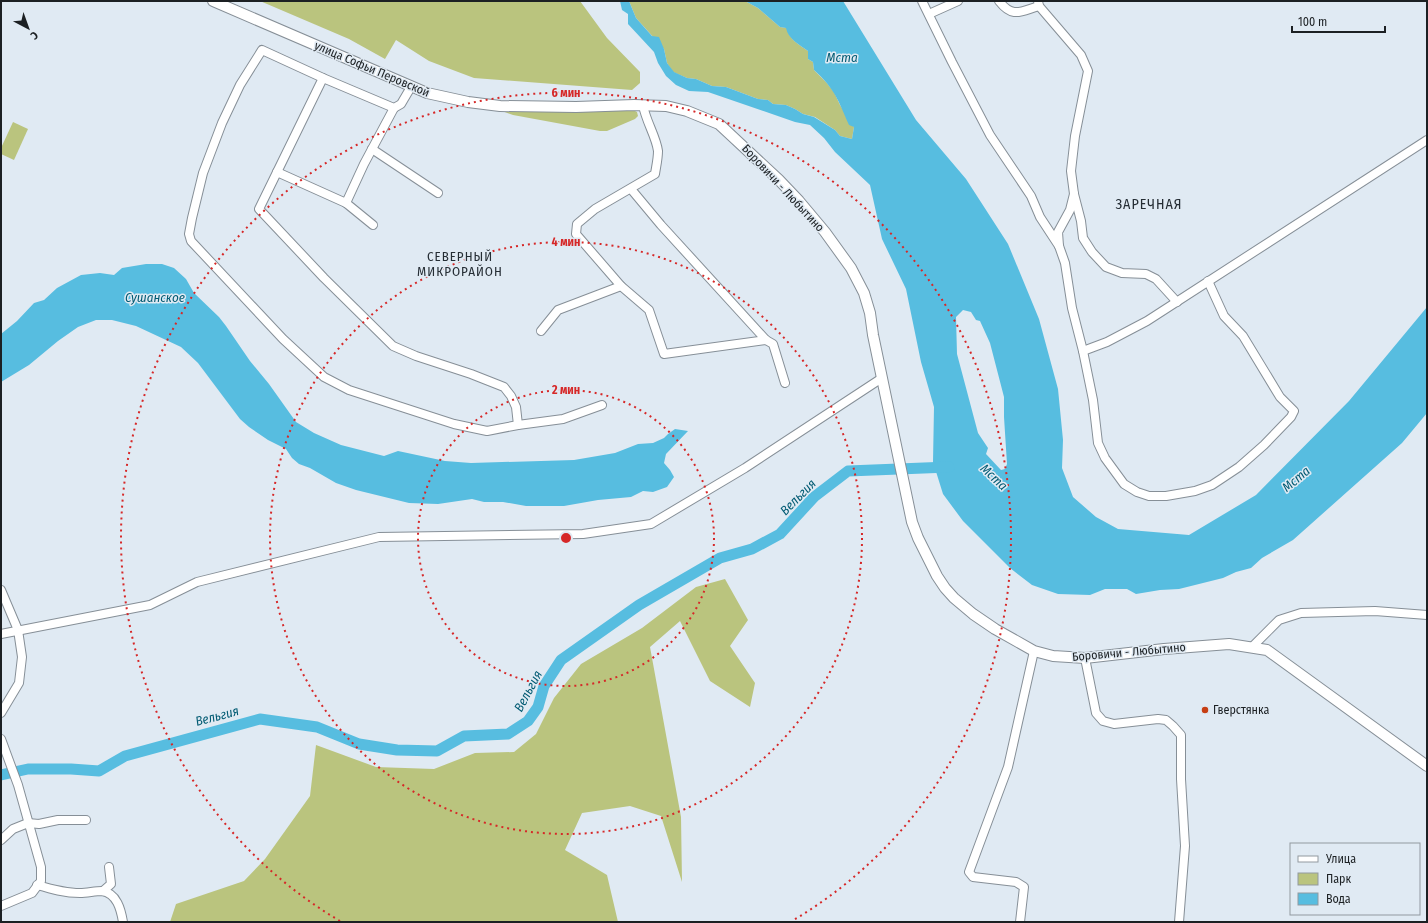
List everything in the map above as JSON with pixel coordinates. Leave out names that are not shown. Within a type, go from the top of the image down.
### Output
[{"type":"main road","name":"улица Софьи Перовской","points":[[213,1],[427,93],[449,99],[500,106],[576,107],[638,105]]},
{"type":"main road","name":"Боровичи - Любытино","points":[[638,105],[666,106],[687,111],[719,124],[741,143],[799,201],[825,232],[851,268],[864,293],[870,313],[910,511],[918,538],[937,576],[954,598],[995,629],[1034,651],[1053,656],[1085,658],[1164,649],[1229,644],[1267,650],[1427,766]]},
{"type":"street","points":[[922,1],[990,135],[1031,196],[1040,217],[1059,246],[1065,263],[1072,308],[1093,400],[1098,442],[1105,458],[1124,484],[1137,492],[1149,496],[1166,496],[1195,491],[1212,485],[1239,467],[1264,445],[1291,417],[1294,411],[1280,397],[1243,336],[1224,316],[1208,281]]},
{"type":"street","points":[[929,14],[958,1]]},
{"type":"street","points":[[1000,1],[1006,10],[1015,13],[1038,4],[1081,55],[1088,71],[1074,136],[1072,171],[1074,194],[1083,238],[1092,252],[1106,267],[1122,273],[1146,274],[1156,279],[1177,302]]},
{"type":"street","points":[[394,108],[262,50],[240,85],[222,123],[203,173],[189,234],[191,241],[283,339],[324,377],[349,390],[454,424],[487,431],[563,419],[602,405]]},
{"type":"street","points":[[323,78],[259,209],[324,278],[394,347],[504,387],[511,396],[516,408],[518,425]]},
{"type":"street","points":[[346,203],[394,108],[401,104],[411,86]]},
{"type":"street","points":[[638,105],[645,117],[658,151],[655,174],[595,209],[577,224],[576,234],[621,286],[649,310],[664,354],[766,340]]},
{"type":"street","points":[[1083,351],[1107,342],[1147,321],[1427,140]]},
{"type":"street","points":[[372,149],[438,193]]},
{"type":"street","points":[[277,172],[346,203],[372,225]]},
{"type":"street","points":[[631,189],[661,225],[766,340],[772,344],[785,383]]},
{"type":"street","points":[[1059,246],[1058,232],[1070,210],[1074,194]]},
{"type":"street","points":[[541,331],[558,310],[621,286]]},
{"type":"street","points":[[1,634],[150,605],[197,582],[379,537],[583,534],[651,524],[745,468],[882,378]]},
{"type":"street","points":[[1,590],[18,630],[22,657],[19,683],[1,713]]},
{"type":"street","points":[[1252,647],[1279,620],[1301,613],[1375,611],[1427,615]]},
{"type":"street","points":[[1020,922],[1024,888],[1016,882],[973,877],[969,872],[1008,766],[1034,651]]},
{"type":"street","points":[[1085,658],[1096,713],[1103,721],[1114,724],[1158,719],[1166,720],[1181,735],[1181,779],[1185,846],[1179,922]]},
{"type":"street","points":[[1,739],[18,786],[41,867],[41,881],[32,893],[1,906]]},
{"type":"street","points":[[1,840],[13,829],[28,823],[39,824],[58,820],[86,820]]},
{"type":"street","points":[[38,885],[61,891],[79,893],[103,891],[111,884],[109,867]]},
{"type":"street","points":[[103,891],[112,897],[119,905],[123,922]]},
{"type":"green space","points":[[260,1],[580,1],[607,38],[640,72],[640,83],[632,90],[474,78],[429,61],[396,40],[385,59],[349,39]]},
{"type":"green space","points":[[629,1],[745,1],[758,8],[780,27],[787,28],[792,39],[808,51],[808,59],[813,62],[814,70],[834,92],[840,105],[854,127],[852,139],[840,136],[835,130],[815,117],[803,114],[786,105],[773,104],[768,100],[758,99],[726,87],[712,86],[673,72],[667,63],[664,49],[636,18]]},
{"type":"green space","points":[[499,108],[635,111],[637,112],[638,116],[635,119],[607,131],[600,131],[513,115],[502,111]]},
{"type":"green space","points":[[13,122],[28,129],[14,160],[1,154],[1,148]]},
{"type":"green space","points":[[725,579],[748,620],[730,646],[755,683],[750,707],[710,681],[680,621],[650,647],[681,817],[682,882],[661,816],[630,806],[582,813],[565,850],[607,875],[618,922],[170,922],[176,904],[244,881],[265,859],[310,796],[316,745],[376,767],[434,769],[475,753],[514,752],[536,734],[554,698],[581,664],[642,628],[696,587]]},
{"type":"water","name":"Мста","points":[[620,1],[629,1],[636,18],[652,36],[659,37],[664,49],[667,63],[674,72],[712,86],[726,87],[758,99],[768,100],[773,104],[786,105],[803,114],[814,117],[835,130],[840,136],[852,139],[854,127],[849,125],[839,102],[827,83],[814,70],[813,62],[808,59],[808,51],[792,39],[786,28],[780,27],[758,8],[745,1],[843,1],[916,120],[966,179],[1008,244],[1039,319],[1058,389],[1063,440],[1062,468],[1073,497],[1096,517],[1118,529],[1189,535],[1256,495],[1349,401],[1427,307],[1427,413],[1402,443],[1293,540],[1262,558],[1251,568],[1236,572],[1223,578],[1179,589],[1160,590],[1136,594],[1127,589],[1105,589],[1090,595],[1058,594],[1032,585],[1010,568],[963,521],[943,494],[933,462],[934,407],[921,362],[906,289],[882,239],[870,185],[835,152],[824,138],[810,125],[795,122],[708,92],[689,91],[676,85],[666,76],[658,63],[654,52],[628,24],[628,14],[622,10]],"holes":[[[963,310],[971,312],[976,320],[980,321],[990,343],[1004,397],[1007,464],[1005,469],[1001,470],[986,454],[988,448],[978,433],[957,354],[956,317]]]},
{"type":"water","name":"Сушанское","points":[[146,264],[162,264],[174,268],[186,279],[194,293],[219,317],[226,326],[250,361],[269,384],[296,422],[314,433],[341,445],[384,456],[398,451],[445,461],[471,463],[574,460],[615,453],[638,444],[653,443],[664,438],[675,429],[688,431],[666,454],[664,463],[674,477],[667,487],[653,492],[643,491],[631,497],[598,500],[564,506],[526,506],[503,502],[484,502],[472,499],[438,504],[409,503],[356,490],[336,483],[310,468],[299,464],[292,458],[286,449],[268,440],[249,427],[240,419],[198,363],[181,347],[136,326],[112,320],[96,320],[78,327],[29,365],[1,382],[1,334],[17,321],[34,303],[44,300],[57,288],[81,275],[100,273],[114,275],[122,268]]},
{"type":"waterway","name":"Вельгия","points":[[1,775],[28,769],[71,769],[99,771],[125,756],[260,719],[317,727],[359,744],[397,750],[437,751],[464,736],[508,734],[528,721],[538,707],[544,686],[561,660],[639,605],[720,558],[752,549],[780,534],[814,497],[848,471],[949,467]]},
{"type":"place","name":"Гверстянка","points":[[1205,710]]},
{"type":"district","name":"ЗАРЕЧНАЯ","points":[[1149,204]]},
{"type":"district","name":"СЕВЕРНЫЙ МИКРОРАЙОН","points":[[460,264]]}]
